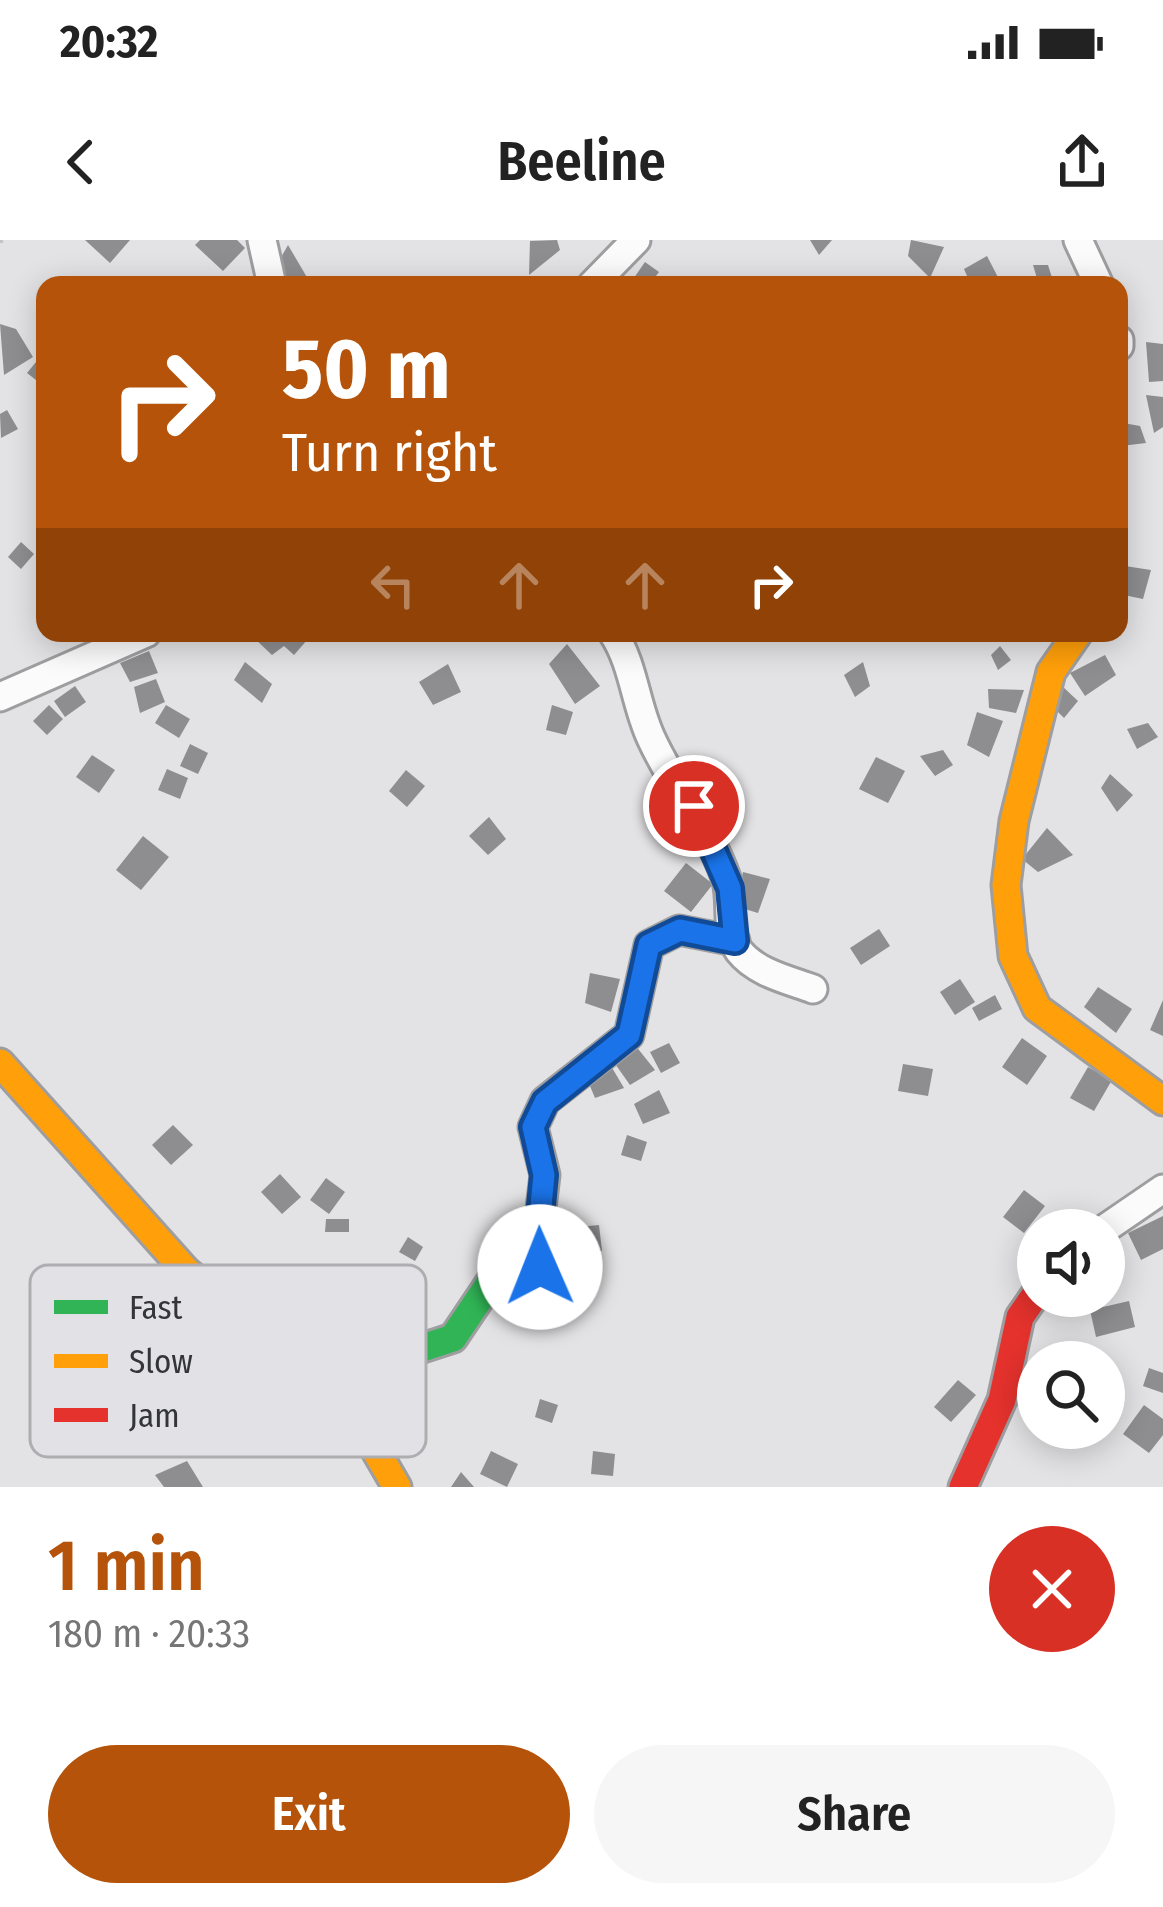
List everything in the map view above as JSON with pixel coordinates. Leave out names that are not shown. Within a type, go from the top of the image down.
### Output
[{"type":"street","points":[[262,240],[270,276]]},
{"type":"street","points":[[601,276],[636,240]]},
{"type":"street","points":[[1078,240],[1095,276]]},
{"type":"street","points":[[0,697],[125,642]]},
{"type":"street","points":[[619,642],[651,739],[716,850],[730,888],[739,950],[768,973],[813,989]]},
{"type":"street","points":[[1072,642],[1051,672],[1014,821],[1006,884],[1013,956],[1036,1008],[1163,1101]]},
{"type":"street","points":[[426,1346],[453,1337],[488,1282],[509,1268],[540,1267],[556,1254],[539,1226],[544,1175],[533,1127],[545,1102],[629,1035],[649,945],[680,930],[735,941]]},
{"type":"street","points":[[0,1063],[181,1265]]},
{"type":"street","points":[[1125,1215],[1163,1189]]},
{"type":"street","points":[[963,1487],[1002,1400],[1020,1317]]},
{"type":"street","points":[[380,1457],[397,1487]]},
{"type":"building","points":[[85,240],[130,240],[110,263]]},
{"type":"building","points":[[200,240],[237,240],[245,248],[223,271],[195,245]]},
{"type":"building","points":[[557,240],[560,250],[529,275],[530,241]]},
{"type":"building","points":[[810,240],[832,240],[819,255]]},
{"type":"building","points":[[911,240],[944,247],[931,276],[908,256]]},
{"type":"building","points":[[288,245],[306,276],[279,276],[274,270]]},
{"type":"building","points":[[987,256],[997,276],[967,276],[964,269]]},
{"type":"building","points":[[645,262],[659,272],[656,276],[635,276]]},
{"type":"building","points":[[1033,265],[1048,265],[1051,276],[1036,276]]},
{"type":"building","points":[[0,324],[16,329],[33,357],[4,375]]},
{"type":"building","points":[[1146,342],[1163,344],[1163,381],[1149,382]]},
{"type":"building","points":[[1146,395],[1163,397],[1163,427],[1154,433]]},
{"type":"building","points":[[7,410],[18,429],[1,438],[0,414]]},
{"type":"building","points":[[1128,424],[1140,426],[1146,443],[1128,445]]},
{"type":"building","points":[[21,542],[34,554],[21,569],[8,557]]},
{"type":"building","points":[[1128,566],[1151,570],[1143,599],[1128,596]]},
{"type":"building","points":[[258,642],[305,642],[294,655],[284,646],[272,655]]},
{"type":"building","points":[[567,644],[600,686],[575,704],[549,664]]},
{"type":"building","points":[[1000,646],[1011,660],[998,670],[991,655]]},
{"type":"building","points":[[149,651],[158,673],[130,682],[120,663]]},
{"type":"building","points":[[1105,655],[1116,675],[1085,696],[1070,673]]},
{"type":"building","points":[[245,662],[272,684],[262,703],[234,680]]},
{"type":"building","points":[[863,662],[870,686],[855,697],[844,675]]},
{"type":"building","points":[[448,664],[461,692],[433,705],[419,682]]},
{"type":"building","points":[[156,679],[165,702],[140,713],[134,687]]},
{"type":"building","points":[[1061,685],[1078,701],[1064,718],[1044,698]]},
{"type":"building","points":[[75,686],[86,702],[65,717],[54,701]]},
{"type":"building","points":[[988,689],[1024,690],[1016,713],[989,708]]},
{"type":"building","points":[[49,705],[63,719],[47,735],[33,721]]},
{"type":"building","points":[[166,705],[190,719],[179,738],[155,723]]},
{"type":"building","points":[[552,705],[573,712],[566,735],[546,730]]},
{"type":"building","points":[[977,712],[1003,721],[989,757],[967,745]]},
{"type":"building","points":[[1148,723],[1158,737],[1137,749],[1127,729]]},
{"type":"building","points":[[190,744],[208,753],[198,774],[180,766]]},
{"type":"building","points":[[943,750],[953,765],[935,776],[920,756]]},
{"type":"building","points":[[92,755],[115,770],[99,793],[76,777]]},
{"type":"building","points":[[876,757],[905,771],[888,803],[859,789]]},
{"type":"building","points":[[167,769],[188,778],[180,799],[158,790]]},
{"type":"building","points":[[406,770],[425,786],[407,807],[389,791]]},
{"type":"building","points":[[1110,774],[1133,795],[1117,812],[1101,788]]},
{"type":"building","points":[[489,817],[506,839],[488,855],[469,836]]},
{"type":"building","points":[[1047,828],[1073,855],[1038,872],[1022,859]]},
{"type":"building","points":[[143,836],[169,857],[141,890],[116,870]]},
{"type":"building","points":[[686,863],[713,884],[691,912],[664,891]]},
{"type":"building","points":[[743,872],[770,879],[758,913],[735,906]]},
{"type":"building","points":[[879,929],[890,946],[861,965],[850,948]]},
{"type":"building","points":[[590,973],[620,979],[611,1012],[585,1003]]},
{"type":"building","points":[[960,979],[975,1002],[955,1015],[940,992]]},
{"type":"building","points":[[1098,987],[1132,1009],[1116,1033],[1084,1007]]},
{"type":"building","points":[[995,995],[1002,1009],[979,1021],[972,1008]]},
{"type":"building","points":[[1163,1000],[1163,1036],[1150,1030]]},
{"type":"building","points":[[1022,1038],[1047,1056],[1027,1085],[1002,1067]]},
{"type":"building","points":[[669,1043],[680,1063],[661,1073],[650,1052]]},
{"type":"building","points":[[635,1045],[655,1070],[630,1085],[613,1061]]},
{"type":"building","points":[[608,1061],[624,1088],[595,1098],[585,1074]]},
{"type":"building","points":[[903,1064],[933,1069],[928,1096],[898,1091]]},
{"type":"building","points":[[1088,1067],[1112,1080],[1094,1111],[1070,1098]]},
{"type":"building","points":[[659,1090],[670,1113],[643,1124],[634,1104]]},
{"type":"building","points":[[173,1125],[193,1145],[171,1165],[152,1145]]},
{"type":"building","points":[[627,1135],[647,1142],[641,1161],[621,1155]]},
{"type":"building","points":[[280,1174],[301,1197],[282,1214],[261,1192]]},
{"type":"building","points":[[326,1178],[345,1192],[329,1214],[310,1200]]},
{"type":"building","points":[[1024,1190],[1045,1206],[1017,1209],[1017,1228],[1003,1217]]},
{"type":"building","points":[[1163,1216],[1163,1249],[1141,1260],[1128,1233]]},
{"type":"building","points":[[326,1219],[349,1219],[349,1232],[325,1232]]},
{"type":"building","points":[[599,1225],[602,1251],[580,1253],[578,1227]]},
{"type":"building","points":[[408,1237],[423,1247],[415,1261],[399,1252]]},
{"type":"building","points":[[563,1254],[578,1269],[561,1287],[545,1272]]},
{"type":"building","points":[[1129,1301],[1135,1327],[1096,1337],[1092,1317],[1125,1317],[1125,1302]]},
{"type":"building","points":[[1149,1368],[1163,1373],[1163,1393],[1143,1386]]},
{"type":"building","points":[[1017,1379],[1017,1406],[1005,1399]]},
{"type":"building","points":[[958,1380],[976,1395],[951,1422],[934,1407]]},
{"type":"building","points":[[540,1399],[558,1405],[552,1423],[535,1417]]},
{"type":"building","points":[[1144,1405],[1163,1419],[1163,1435],[1149,1453],[1125,1431]]},
{"type":"building","points":[[491,1451],[518,1464],[507,1487],[480,1474]]},
{"type":"building","points":[[593,1451],[615,1454],[613,1476],[591,1474]]},
{"type":"building","points":[[187,1461],[203,1487],[164,1487],[155,1475]]},
{"type":"building","points":[[461,1472],[474,1487],[451,1487]]},
{"type":"traffic: fast","points":[[426,1347],[453,1338],[492,1280],[556,1254],[539,1225],[545,1175],[533,1127],[545,1101],[629,1035],[649,945],[679,930],[735,941]]},
{"type":"traffic: slow","points":[[1072,642],[1051,672],[1014,821],[1006,885],[1013,956],[1037,1008],[1163,1101]]},
{"type":"traffic: slow","points":[[0,1063],[181,1265]]},
{"type":"traffic: slow","points":[[380,1457],[397,1487]]},
{"type":"traffic: jam","points":[[963,1487],[1002,1400],[1020,1317]]},
{"type":"route","points":[[540,1267],[556,1254],[539,1226],[544,1175],[533,1127],[545,1102],[629,1035],[640,966],[649,945],[680,930],[710,932],[735,941],[730,888],[694,806]]}]
